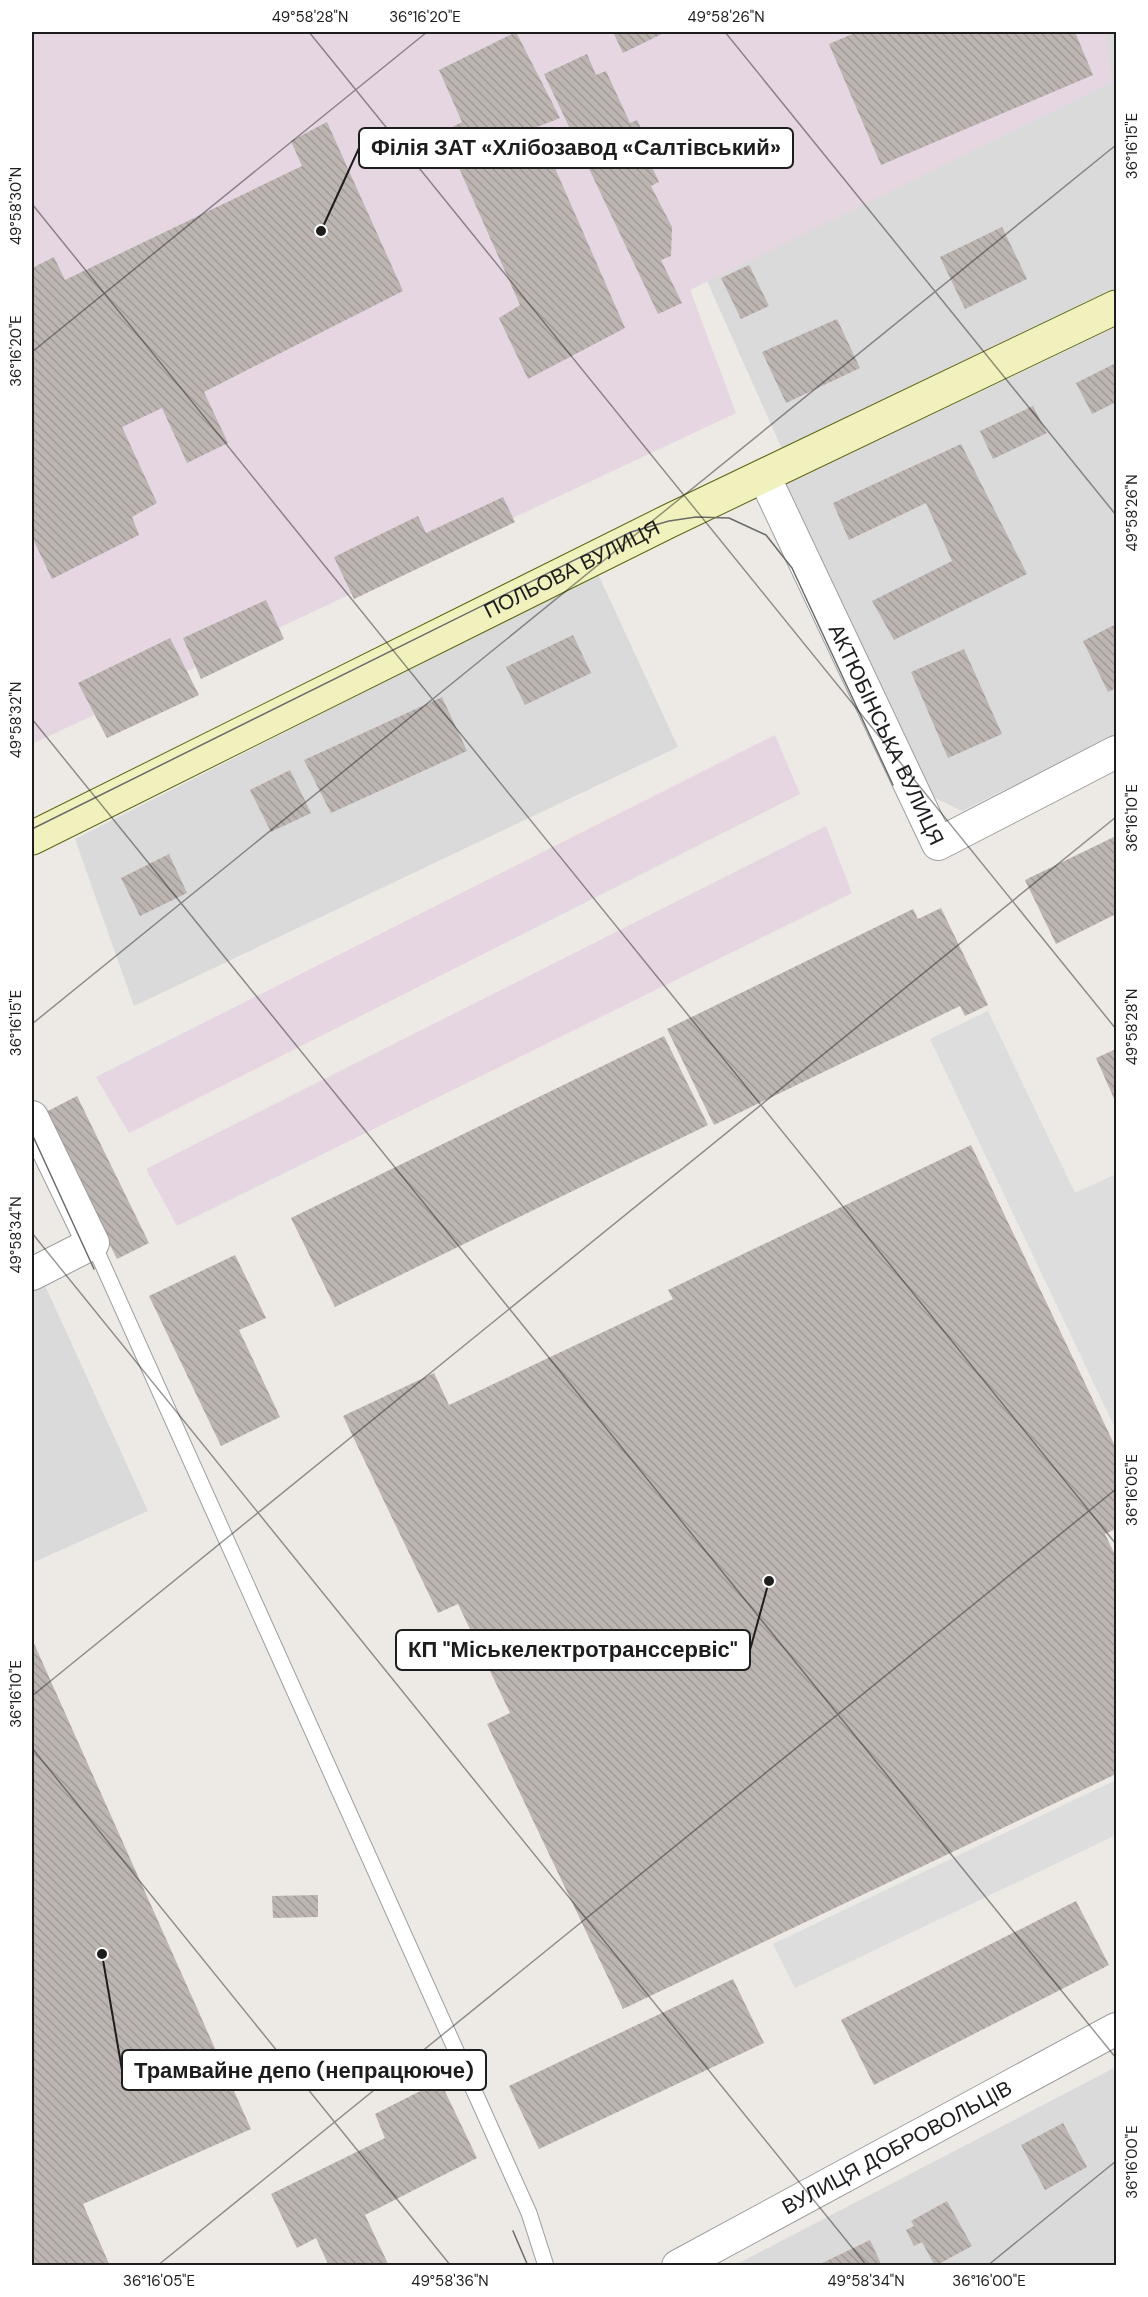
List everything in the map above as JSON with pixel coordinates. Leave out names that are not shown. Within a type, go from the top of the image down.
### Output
[{"type":"main road","name":"ПОЛЬОВА ВУЛИЦЯ","points":[[32,838],[764,476],[1116,307]]},
{"type":"street","name":"АКТЮБІНСЬКА ВУЛИЦЯ","points":[[764,476],[938,844],[1116,752]]},
{"type":"street","points":[[32,1117],[93,1243],[32,1274]]},
{"type":"street","name":"ВУЛИЦЯ ДОБРОВОЛЬЦІВ","points":[[678,2265],[1116,2029]]},
{"type":"lane","points":[[93,1243],[524,2202],[546,2265]]},
{"type":"shaded area","points":[[32,32],[1105,32],[1113,81],[690,290],[736,413],[32,744]]},
{"type":"shaded area","points":[[1105,32],[1116,32],[1116,289],[782,449],[707,281],[1112,81]]},
{"type":"shaded area","points":[[1116,327],[1116,734],[962,811],[933,797],[783,486]]},
{"type":"shaded area","points":[[598,574],[678,747],[134,1006],[75,839]]},
{"type":"shaded area","points":[[775,735],[800,794],[129,1133],[96,1077]]},
{"type":"shaded area","points":[[826,826],[852,893],[177,1226],[146,1169]]},
{"type":"shaded area","points":[[988,1011],[1075,1193],[1116,1174],[1116,1430],[930,1039]]},
{"type":"shaded area","points":[[32,1257],[148,1511],[32,1563]]},
{"type":"shaded area","points":[[1116,1780],[1116,1835],[795,1988],[773,1944]]},
{"type":"shaded area","points":[[1116,2067],[1116,2265],[735,2265]]},
{"type":"building","points":[[516,32],[560,118],[537,127],[625,328],[528,379],[499,318],[520,305],[443,132],[462,122],[439,70]]},
{"type":"building","points":[[613,32],[661,32],[662,34],[623,53]]},
{"type":"building","points":[[857,32],[1075,32],[1093,75],[881,165],[829,44]]},
{"type":"building","points":[[587,54],[596,75],[606,71],[630,123],[637,120],[649,144],[642,146],[659,182],[651,186],[672,227],[671,256],[661,260],[682,303],[658,314],[544,74]]},
{"type":"building","points":[[327,122],[403,291],[204,392],[228,443],[187,463],[162,408],[122,427],[157,503],[132,517],[139,535],[52,579],[32,537],[32,268],[54,257],[65,280],[302,166],[291,141]]},
{"type":"building","points":[[1002,227],[1027,279],[965,309],[940,257]]},
{"type":"building","points":[[749,265],[769,306],[741,319],[721,278]]},
{"type":"building","points":[[837,319],[860,368],[786,403],[762,352]]},
{"type":"building","points":[[1116,363],[1116,402],[1092,414],[1076,383]]},
{"type":"building","points":[[1033,406],[1047,433],[993,459],[980,431]]},
{"type":"building","points":[[961,444],[1027,574],[894,640],[872,601],[952,561],[926,503],[849,540],[833,503]]},
{"type":"building","points":[[503,497],[515,522],[354,599],[334,557],[418,516],[426,533]]},
{"type":"building","points":[[266,600],[284,639],[201,679],[183,638]]},
{"type":"building","points":[[1116,624],[1116,688],[1108,692],[1083,641]]},
{"type":"building","points":[[573,635],[591,673],[525,705],[506,667]]},
{"type":"building","points":[[170,638],[199,695],[107,738],[78,683]]},
{"type":"building","points":[[964,649],[1002,734],[948,758],[911,672]]},
{"type":"building","points":[[442,697],[467,751],[331,813],[304,760]]},
{"type":"building","points":[[290,770],[311,813],[271,832],[250,790]]},
{"type":"building","points":[[1116,836],[1116,914],[1056,944],[1025,880]]},
{"type":"building","points":[[169,854],[187,893],[140,916],[121,878]]},
{"type":"building","points":[[941,908],[988,1005],[965,1016],[960,1006],[714,1125],[667,1029],[913,909],[918,919]]},
{"type":"building","points":[[664,1036],[708,1125],[335,1307],[291,1218]]},
{"type":"building","points":[[1116,1049],[1116,1103],[1096,1058]]},
{"type":"building","points":[[77,1096],[149,1243],[117,1259],[44,1113]]},
{"type":"building","points":[[971,1145],[1116,1448],[1116,1529],[1105,1534],[1116,1557],[1116,1774],[623,2009],[487,1724],[510,1713],[458,1604],[438,1613],[343,1416],[434,1373],[449,1405],[673,1299],[668,1290]]},
{"type":"building","points":[[235,1255],[266,1318],[239,1330],[280,1417],[221,1446],[149,1296]]},
{"type":"building","points":[[32,1639],[251,2129],[83,2204],[110,2266],[32,2266]]},
{"type":"building","points":[[318,1895],[318,1917],[273,1918],[272,1896]]},
{"type":"building","points":[[1076,1901],[1109,1965],[874,2085],[841,2020]]},
{"type":"building","points":[[733,1979],[764,2043],[539,2149],[509,2086]]},
{"type":"building","points":[[440,2081],[477,2158],[365,2215],[389,2266],[329,2266],[316,2238],[297,2248],[271,2194],[385,2138],[375,2114]]},
{"type":"building","points":[[1063,2123],[1087,2167],[1045,2190],[1021,2145]]},
{"type":"building","points":[[947,2201],[972,2246],[935,2266],[922,2242],[914,2246],[906,2230],[914,2226],[911,2221]]},
{"type":"building","points":[[870,2240],[882,2266],[816,2266]]},
{"type":"tram line","points":[[32,829],[631,532],[669,521],[696,517],[729,518],[766,535],[792,568],[893,785]]},
{"type":"tram line","points":[[32,1134],[94,1269]]},
{"type":"tram line","points":[[513,2231],[528,2266]]},
{"type":"place","name":"Філія ЗАТ «Хлібозавод «Салтівський»","points":[[321,231]]},
{"type":"place","name":"КП \"Міськелектротранссервіс\"","points":[[769,1581]]},
{"type":"place","name":"Трамвайне депо (непрацююче)","points":[[102,1954]]}]
